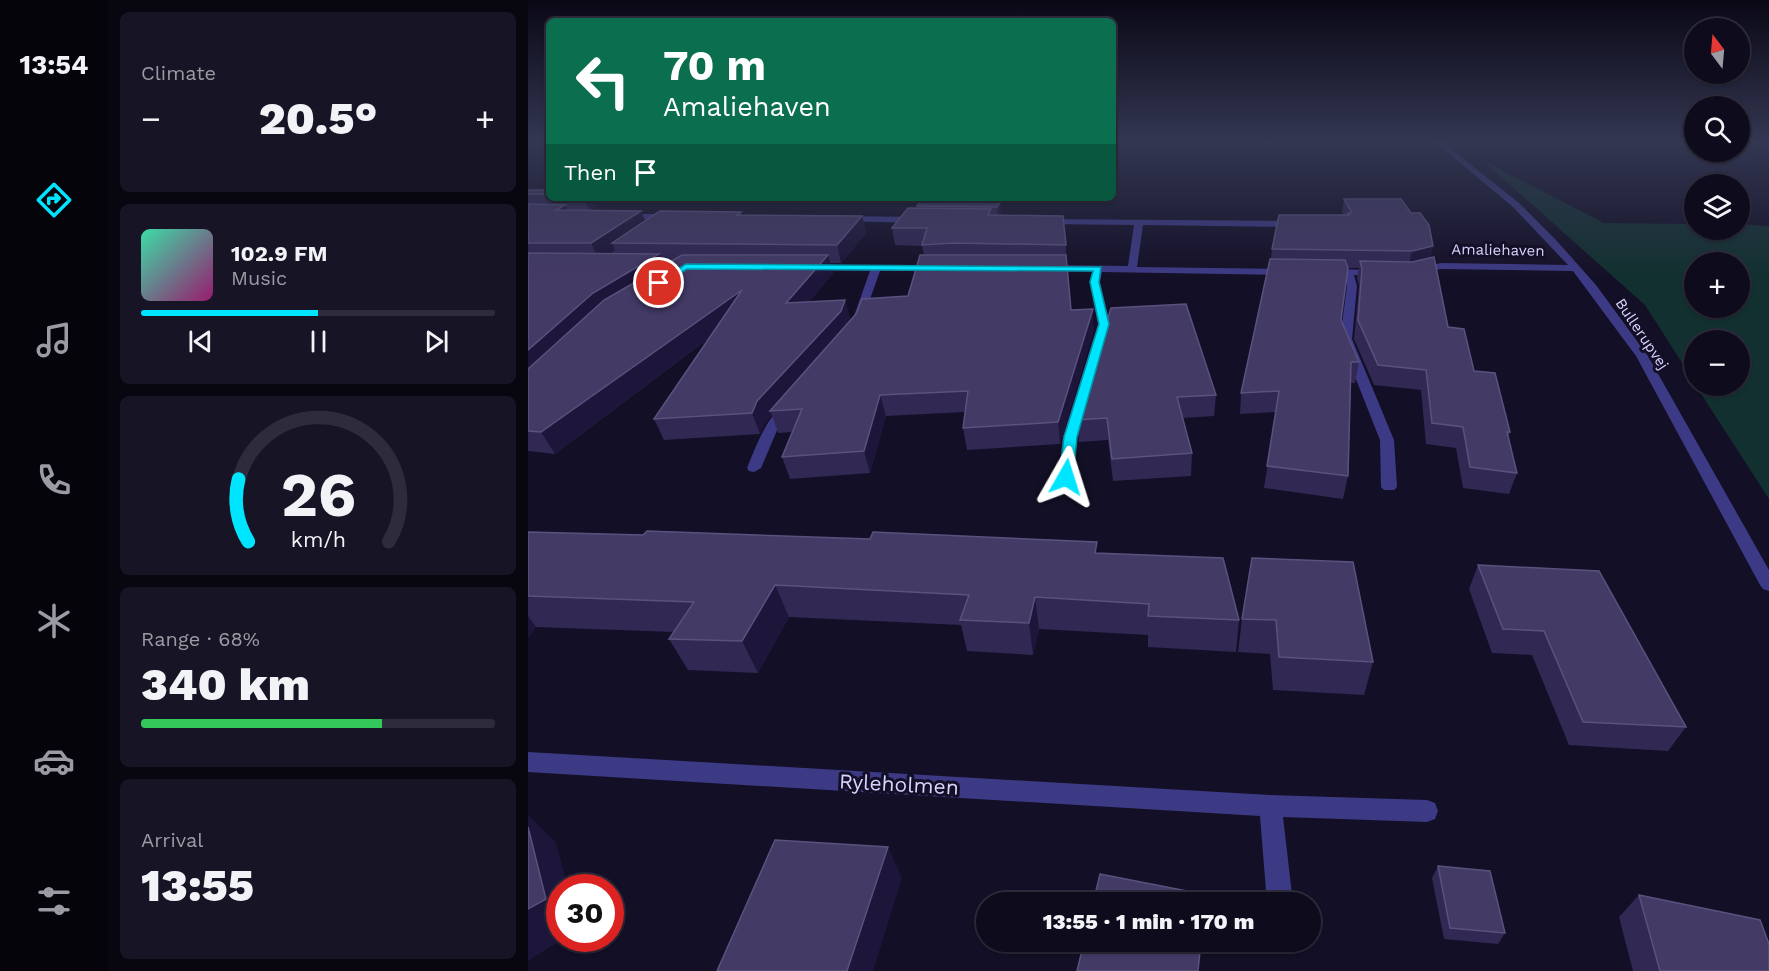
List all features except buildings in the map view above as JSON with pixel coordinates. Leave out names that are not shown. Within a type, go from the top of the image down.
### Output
[{"type":"street","name":"Bullerupvej","points":[[1493,187],[1516,206],[1592,286],[1642,356],[1769,585]]},
{"type":"street","points":[[617,216],[676,217],[655,229]]},
{"type":"street","points":[[833,219],[927,220]]},
{"type":"street","points":[[1032,221],[1303,224]]},
{"type":"street","points":[[1132,269],[1139,222]]},
{"type":"street","name":"Amaliehaven","points":[[1408,273],[1441,266],[1575,268]]},
{"type":"street","points":[[799,268],[947,267]]},
{"type":"street","points":[[853,332],[876,268]]},
{"type":"street","points":[[1039,268],[1292,272]]},
{"type":"street","points":[[1066,477],[1070,437],[1104,324],[1095,282],[1098,268]]},
{"type":"street","points":[[1314,272],[1384,273]]},
{"type":"street","points":[[1348,273],[1352,286],[1346,339],[1387,440],[1389,487]]},
{"type":"street","points":[[754,468],[772,427],[794,401]]},
{"type":"street","name":"Ryleholmen","points":[[528,762],[1270,806],[1427,811]]},
{"type":"street","points":[[1270,806],[1279,892]]},
{"type":"green space","points":[[1513,187],[1535,187],[1604,223],[1684,224],[1684,240],[1750,240],[1750,225],[1769,226],[1769,499],[1702,396],[1750,396],[1750,330],[1684,330],[1684,366],[1645,305]]},
{"type":"route","points":[[659,283],[686,267],[1098,268],[1095,282],[1104,324],[1070,437],[1066,477]]}]
